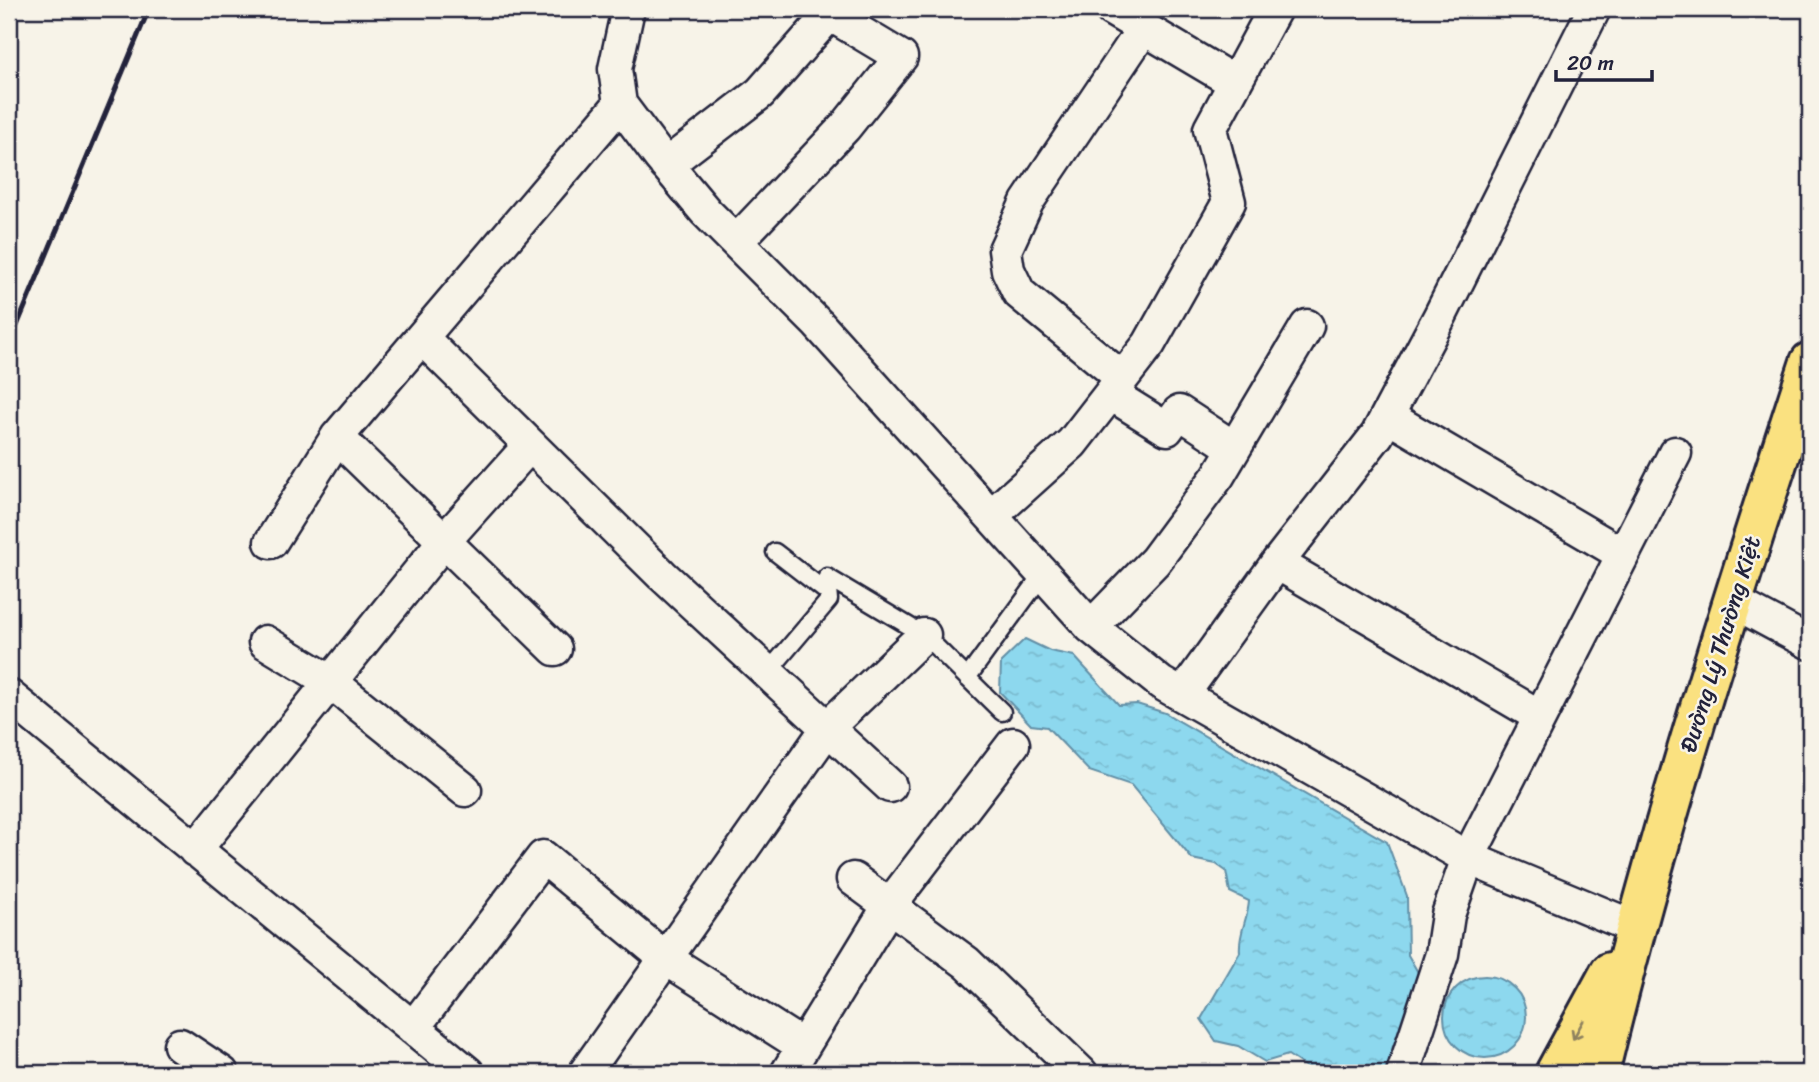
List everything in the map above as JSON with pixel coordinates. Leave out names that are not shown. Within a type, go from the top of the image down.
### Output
[{"type":"main road","name":"Đường Lý Thường Kiệt","points":[[1599,1073],[1634,927],[1732,601],[1810,362]]},
{"type":"main road","name":"Đường Lý Thường Kiệt","points":[[1555,1073],[1634,927]]},
{"type":"street","points":[[628,9],[615,69],[620,104],[666,165],[736,242],[818,324],[1091,627],[1161,683],[1468,858],[1634,927]]},
{"type":"street","points":[[1111,9],[1234,82]]},
{"type":"street","points":[[990,516],[1072,443],[1149,344],[1229,202],[1210,129],[1275,9]]},
{"type":"street","points":[[1182,694],[1277,563],[1377,435],[1440,316],[1594,9]]},
{"type":"street","points":[[666,165],[760,93],[825,12],[901,57],[845,127],[736,242]]},
{"type":"street","points":[[1144,28],[1027,202],[1005,250],[1008,270],[1018,293],[1116,386],[1167,429],[1179,412],[1234,448]]},
{"type":"street","points":[[271,542],[337,437],[620,104]]},
{"type":"street","points":[[1091,627],[1155,561],[1218,476],[1307,326]]},
{"type":"street","points":[[422,338],[662,575],[829,726],[890,786]]},
{"type":"street","points":[[1387,416],[1622,554]]},
{"type":"street","points":[[337,437],[555,649]]},
{"type":"street","points":[[195,850],[444,541],[530,444]]},
{"type":"street","points":[[1403,1073],[1442,954],[1448,915],[1468,858],[1675,453]]},
{"type":"street","points":[[1277,563],[1539,716]]},
{"type":"street","points":[[1732,601],[1810,643]]},
{"type":"street","points":[[585,1073],[829,726],[924,635]]},
{"type":"street","points":[[265,642],[331,682],[465,790]]},
{"type":"street","points":[[9,696],[468,1073]]},
{"type":"street","points":[[788,1073],[890,906],[1013,744]]},
{"type":"street","points":[[412,1028],[543,857],[665,958],[803,1046]]},
{"type":"street","points":[[853,879],[967,963],[1081,1073]]},
{"type":"street","points":[[180,1045],[222,1073]]},
{"type":"lane","points":[[775,552],[828,593]]},
{"type":"lane","points":[[967,678],[1043,574]]},
{"type":"lane","points":[[768,672],[829,600],[827,577],[924,635],[1002,712]]},
{"type":"water","points":[[1025,639],[1050,651],[1074,656],[1119,705],[1137,704],[1165,713],[1387,842],[1407,896],[1408,955],[1420,976],[1399,1073],[1315,1073],[1288,1055],[1265,1062],[1238,1046],[1216,1041],[1201,1019],[1240,952],[1240,939],[1249,901],[1230,892],[1226,871],[1216,864],[1192,859],[1131,785],[1089,771],[1047,727],[1031,725],[1000,692],[1001,662]]},
{"type":"water","points":[[1485,976],[1501,979],[1514,988],[1523,1001],[1526,1017],[1523,1033],[1514,1046],[1501,1055],[1485,1058],[1469,1055],[1456,1046],[1447,1033],[1444,1017],[1447,1001],[1456,988],[1469,979]]},
{"type":"railway","points":[[9,345],[149,9]]}]
